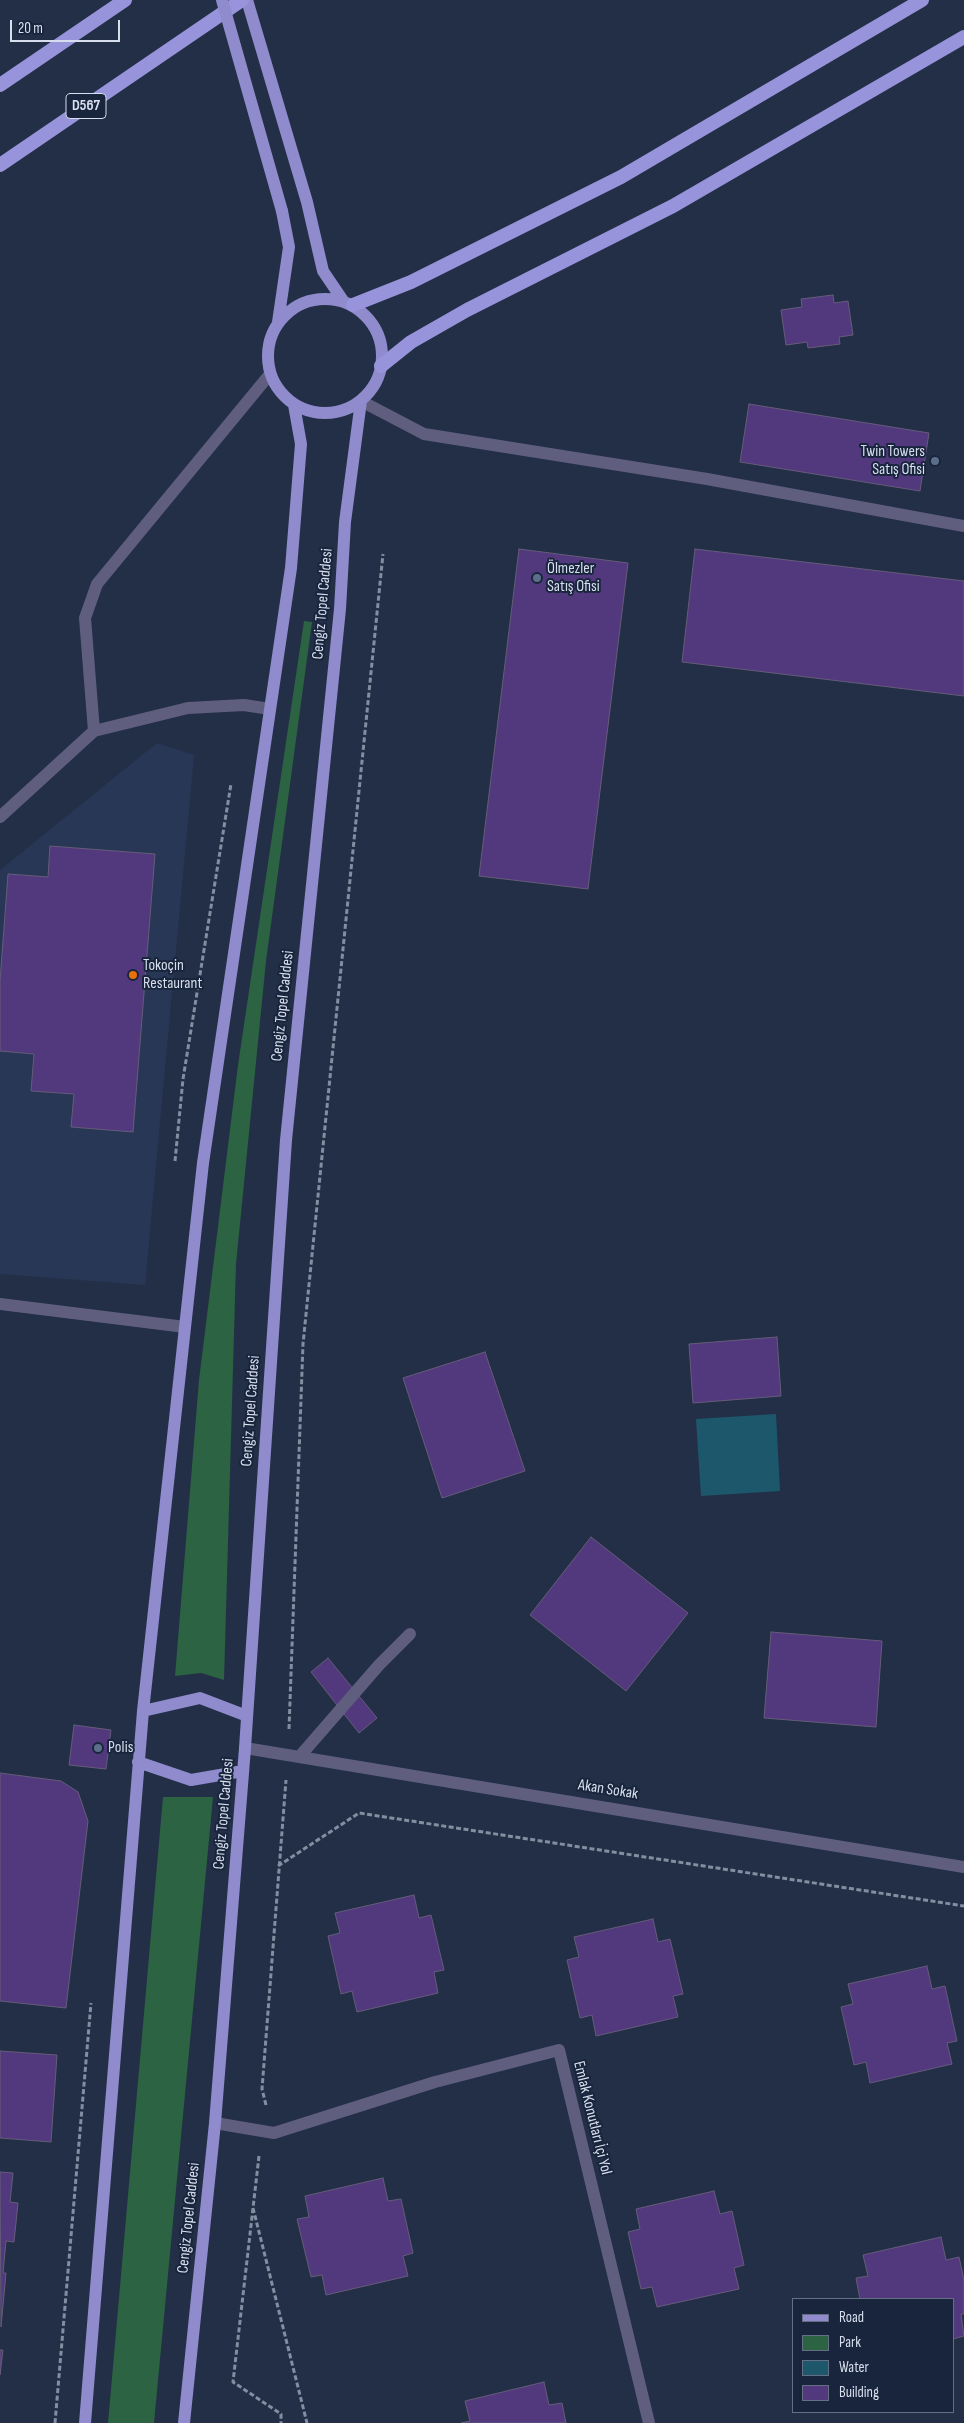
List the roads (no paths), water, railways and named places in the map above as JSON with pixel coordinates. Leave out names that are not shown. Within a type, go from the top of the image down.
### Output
[{"type":"highway","points":[[0,85],[125,0]]},
{"type":"highway","name":"D567","points":[[0,165],[242,0]]},
{"type":"highway","points":[[348,303],[411,282],[621,177],[922,0]]},
{"type":"highway","points":[[381,366],[411,342],[467,310],[673,206],[964,37]]},
{"type":"main road","points":[[222,0],[282,211],[288,247],[278,322]]},
{"type":"main road","points":[[248,0],[308,202],[323,271],[348,303]]},
{"type":"main road","points":[[314,298],[334,298],[348,303],[368,317],[378,334],[383,353],[381,366],[373,388],[361,401],[346,410],[328,414],[310,412],[294,405],[280,392],[270,374],[267,354],[271,335],[278,322],[296,306],[314,298]]},
{"type":"main road","name":"Cengiz Topel Caddesi","points":[[184,2423],[215,2123],[244,1771],[286,1140],[340,609],[345,522],[361,401]]},
{"type":"main road","points":[[85,2423],[143,1711],[203,1163],[270,710],[296,518],[301,444],[294,405]]},
{"type":"main road","points":[[143,1711],[200,1698],[247,1716]]},
{"type":"main road","points":[[138,1762],[191,1780],[244,1771]]},
{"type":"street","points":[[94,731],[85,618],[98,584],[270,374]]},
{"type":"street","points":[[361,401],[424,434],[707,479],[964,526]]},
{"type":"street","points":[[0,817],[94,731],[188,708],[244,705],[270,710]]},
{"type":"street","points":[[0,1304],[185,1327]]},
{"type":"street","points":[[294,1755],[379,1664],[410,1634]]},
{"type":"street","name":"Akan Sokak","points":[[245,1748],[964,1866]]},
{"type":"street","name":"Emlak Konutları İçi Yol","points":[[215,2123],[274,2133],[435,2082],[559,2050],[649,2423]]},
{"type":"water","points":[[776,1414],[780,1491],[701,1496],[696,1419]]},
{"type":"place","name":"Twin Towers Satış Ofisi","points":[[935,461]]},
{"type":"place","name":"Ölmezler Satış Ofisi","points":[[537,578]]},
{"type":"place","name":"Tokoçin Restaurant","points":[[133,975]]},
{"type":"place","name":"Polis","points":[[98,1748]]}]
